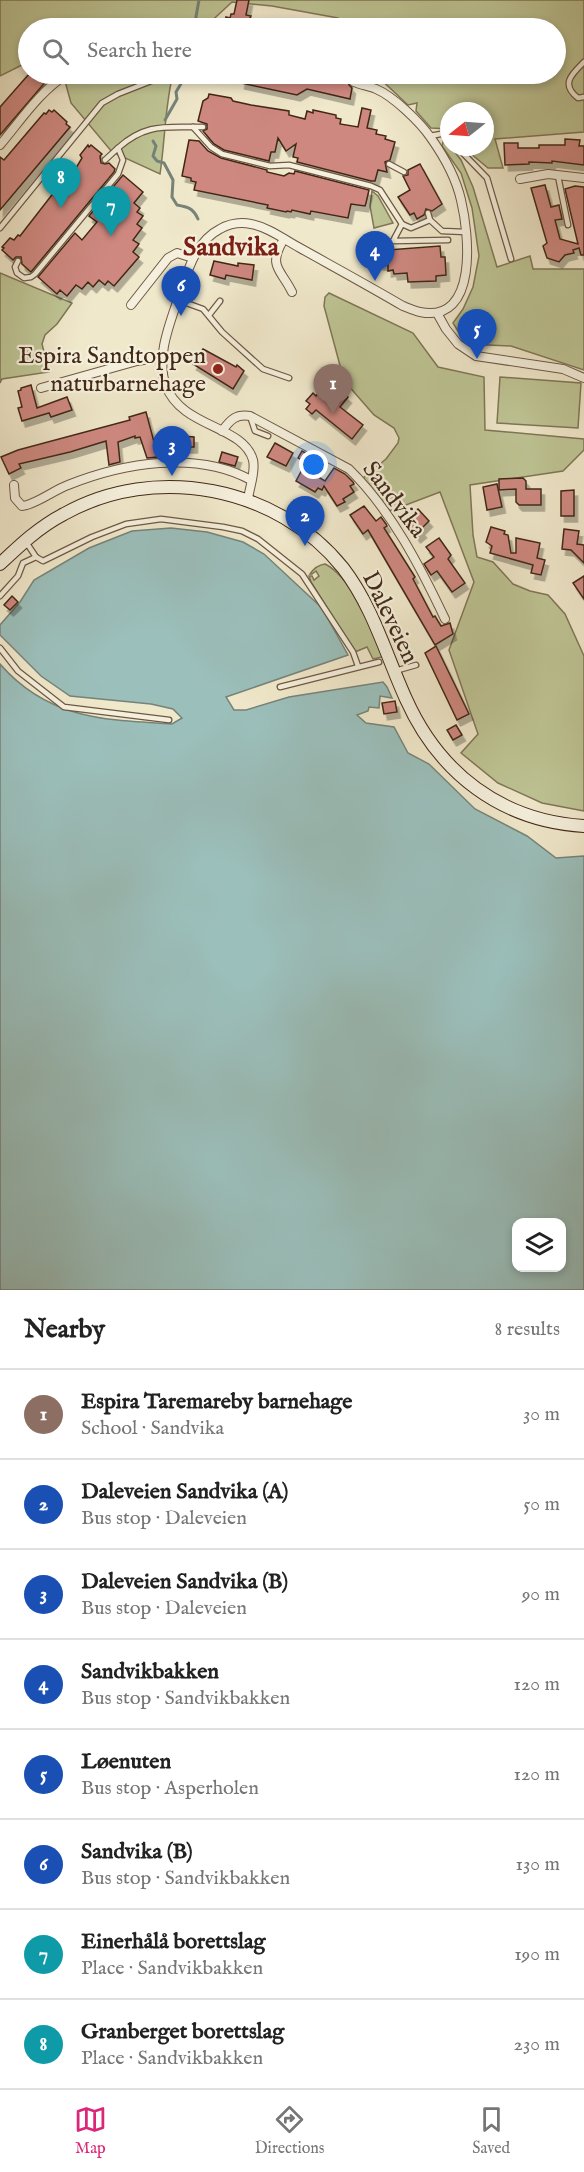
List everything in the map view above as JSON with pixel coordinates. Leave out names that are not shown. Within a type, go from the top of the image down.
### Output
[{"type":"main road","name":"Daleveien","points":[[0,564],[25,540],[65,513],[107,495],[133,489],[186,486],[209,489],[248,500],[276,513],[301,530],[325,549],[343,568],[369,611],[417,723],[429,742],[470,784],[498,803],[525,814],[554,822],[584,826]]},
{"type":"street","points":[[0,145],[53,84]]},
{"type":"street","points":[[248,500],[254,469],[249,452],[237,438],[200,422],[186,412],[166,387],[162,371],[162,357],[193,258],[211,235],[221,228],[238,223],[252,224],[284,239],[403,306],[420,312],[436,313],[450,306],[462,291],[467,272],[468,250],[461,199],[451,173],[430,136],[406,111],[378,90],[360,84]]},
{"type":"street","points":[[520,179],[548,174],[584,178]]},
{"type":"street","points":[[284,239],[279,248],[276,263],[278,271],[292,292]]},
{"type":"street","points":[[131,305],[172,255],[177,253],[193,258]]},
{"type":"street","points":[[436,313],[458,345],[476,356],[540,364],[563,369],[584,378]]},
{"type":"street","points":[[41,388],[145,359],[162,357]]},
{"type":"street","points":[[222,431],[231,420],[239,415],[250,416]]},
{"type":"street","name":"Sandvika","points":[[250,416],[349,469],[360,480],[415,558],[445,619]]},
{"type":"street","points":[[14,485],[15,498],[22,506],[28,505],[51,491],[127,467],[210,465],[251,480]]},
{"type":"lane","points":[[584,62],[572,75],[568,84],[571,92],[578,98],[584,97]]},
{"type":"lane","points":[[0,228],[102,103],[144,84]]},
{"type":"lane","points":[[193,127],[211,147],[222,154],[270,166],[289,165],[371,186],[380,190],[402,224],[411,228],[430,220]]},
{"type":"lane","points":[[105,160],[128,139],[148,129],[202,127]]},
{"type":"lane","points":[[430,136],[440,134]]},
{"type":"lane","points":[[18,261],[15,267],[17,273],[24,278],[35,274],[118,174],[123,160],[118,148]]},
{"type":"lane","points":[[466,156],[487,178],[511,259]]},
{"type":"lane","points":[[389,164],[404,172]]},
{"type":"lane","points":[[558,176],[568,225]]},
{"type":"lane","points":[[428,213],[430,220],[442,231],[466,232]]},
{"type":"lane","points":[[402,224],[393,241],[448,240]]},
{"type":"lane","points":[[178,300],[203,309],[222,332],[263,369],[289,378]]},
{"type":"lane","points":[[209,315],[220,301]]},
{"type":"lane","points":[[250,416],[255,431],[268,436]]},
{"type":"lane","points":[[25,540],[36,556],[43,561],[92,537],[126,524],[161,519],[242,531],[258,539],[302,574],[353,652],[358,666]]},
{"type":"lane","points":[[0,596],[18,576],[24,563],[36,556]]},
{"type":"lane","points":[[0,648],[18,670],[64,707],[169,720]]},
{"type":"lane","points":[[280,687],[379,662]]},
{"type":"lane","points":[[395,671],[416,665]]},
{"type":"green space","points":[[0,0],[584,0],[584,132],[495,139],[503,168],[488,168],[474,156],[494,156],[494,102],[440,102],[440,128],[431,128],[416,111],[417,103],[408,105],[386,84],[566,84],[566,18],[338,18],[272,6],[232,2],[215,18],[18,18],[18,67],[0,76]]},
{"type":"green space","points":[[66,84],[171,84],[160,174],[112,152],[71,103]]},
{"type":"green space","points":[[449,156],[458,156],[473,187],[497,267],[530,256],[533,269],[584,269],[584,370],[511,346],[466,344],[453,323],[463,309],[473,287],[479,256],[472,208],[461,173]]},
{"type":"green space","points":[[372,191],[378,196],[393,223],[374,228],[370,206]]},
{"type":"green space","points":[[0,273],[72,303],[57,324],[45,335],[42,344],[49,372],[2,379],[0,383]]},
{"type":"green space","points":[[329,293],[413,333],[438,367],[484,377],[485,430],[584,439],[584,450],[563,471],[470,485],[473,535],[477,557],[493,562],[513,584],[548,595],[565,614],[584,656],[584,811],[542,803],[498,783],[461,753],[478,734],[449,650],[474,582],[440,492],[390,511],[363,478],[386,459],[399,438],[394,428],[374,415],[347,384],[324,306],[325,297]]},
{"type":"green space","points":[[500,377],[581,383],[578,428],[497,423]]},
{"type":"green space","points":[[325,564],[343,580],[360,605],[374,633],[382,657],[373,659],[367,647],[355,652],[311,582],[309,576],[312,576],[314,580],[319,576],[316,571],[310,574],[318,566]]},
{"type":"water","points":[[171,528],[207,532],[243,542],[264,554],[322,608],[348,655],[226,697],[234,710],[246,710],[289,697],[383,682],[392,698],[380,696],[379,708],[369,707],[368,711],[357,715],[366,723],[394,727],[408,753],[429,764],[475,809],[527,836],[556,858],[584,856],[584,1290],[0,1290],[0,664],[18,682],[38,696],[78,713],[123,721],[172,724],[182,718],[173,709],[151,704],[70,696],[41,676],[0,635],[0,625],[20,602],[34,580],[89,548],[132,531]]},
{"type":"building","points":[[237,0],[249,0],[246,15],[251,16],[250,18],[230,18],[231,14],[234,14]]},
{"type":"building","points":[[20,84],[44,84],[0,135],[0,107]]},
{"type":"building","points":[[246,84],[349,84],[352,88],[350,99],[307,89],[297,95]]},
{"type":"building","points":[[209,94],[251,105],[289,111],[289,115],[305,119],[307,111],[313,113],[313,110],[336,115],[336,118],[341,119],[340,124],[358,127],[362,108],[371,110],[367,128],[377,130],[376,134],[386,136],[385,139],[395,142],[390,160],[385,162],[387,172],[378,170],[375,181],[371,181],[297,162],[298,158],[293,157],[296,144],[286,151],[278,138],[275,152],[271,152],[269,161],[224,150],[214,144],[203,131],[207,129],[207,124],[198,121],[203,101],[208,98]]},
{"type":"building","points":[[49,110],[52,112],[54,110],[70,127],[0,210],[0,157],[4,160]]},
{"type":"building","points":[[565,139],[580,140],[579,146],[584,146],[584,165],[552,161],[552,163],[529,162],[529,164],[505,165],[504,143],[518,143],[518,148],[539,148],[539,145],[565,145]]},
{"type":"building","points":[[189,140],[199,141],[208,151],[221,158],[267,170],[267,172],[284,176],[289,173],[294,174],[295,171],[369,190],[365,206],[351,204],[348,218],[311,211],[310,214],[292,210],[286,212],[267,208],[268,205],[194,190],[196,182],[182,176]]},
{"type":"building","points":[[88,145],[102,154],[101,163],[109,163],[115,169],[114,172],[31,272],[22,264],[21,257],[13,260],[2,250],[4,248],[2,247],[10,238],[14,240],[18,235],[20,236],[58,187],[73,173],[82,158],[80,155]]},
{"type":"building","points":[[420,164],[442,204],[432,211],[426,209],[424,215],[417,219],[414,213],[410,215],[398,197],[410,190],[403,176],[408,175],[408,170]]},
{"type":"building","points":[[123,175],[143,192],[134,203],[140,208],[137,212],[143,216],[137,224],[142,228],[133,240],[139,244],[133,252],[139,257],[114,286],[108,281],[105,285],[99,280],[93,287],[88,282],[82,289],[76,285],[67,296],[60,290],[57,294],[38,277],[75,233],[82,240],[97,222],[89,216]]},
{"type":"building","points":[[545,185],[551,207],[559,205],[562,219],[555,220],[560,239],[578,244],[565,189],[575,186],[584,187],[584,255],[581,255],[579,248],[573,250],[574,253],[565,255],[559,262],[547,258],[543,246],[547,243],[531,188]]},
{"type":"building","points":[[388,246],[388,250],[440,246],[441,257],[445,257],[446,275],[436,276],[436,281],[408,282],[407,273],[394,274],[393,270],[388,271],[388,265],[375,263],[375,259],[373,260],[373,247]]},
{"type":"building","points":[[214,261],[238,266],[238,263],[254,265],[252,280],[226,275],[225,279],[210,275]]},
{"type":"building","points":[[203,349],[236,367],[237,365],[244,371],[233,389],[193,364]]},
{"type":"building","points":[[31,385],[37,408],[67,397],[72,410],[51,417],[49,413],[22,421],[18,408],[22,407],[18,391]]},
{"type":"building","points":[[320,391],[333,401],[341,391],[348,397],[340,407],[363,425],[352,439],[316,410],[312,414],[306,409],[310,404],[306,401],[313,393],[316,396]]},
{"type":"building","points":[[146,412],[158,457],[147,458],[140,437],[135,438],[135,436],[118,442],[120,462],[109,465],[106,441],[19,464],[21,468],[9,474],[1,457],[18,450],[130,420],[129,417]]},
{"type":"building","points":[[170,435],[194,437],[194,447],[170,447]]},
{"type":"building","points":[[275,443],[293,453],[286,466],[267,457]]},
{"type":"building","points":[[302,451],[317,459],[309,464],[298,458]]},
{"type":"building","points":[[222,452],[238,457],[235,466],[219,462]]},
{"type":"building","points":[[303,468],[325,481],[334,468],[353,482],[354,484],[350,486],[354,492],[343,499],[345,502],[337,506],[324,486],[322,490],[318,488],[315,492],[296,481]]},
{"type":"building","points":[[523,478],[526,481],[526,489],[541,489],[541,505],[519,505],[516,502],[516,489],[499,490],[499,479]]},
{"type":"building","points":[[497,484],[502,507],[487,510],[483,487]]},
{"type":"building","points":[[574,490],[574,516],[561,516],[561,491]]},
{"type":"building","points":[[364,506],[376,521],[381,517],[386,524],[384,528],[415,577],[413,579],[433,617],[435,616],[441,626],[450,623],[453,634],[435,645],[368,530],[363,534],[350,515]]},
{"type":"building","points":[[418,509],[429,521],[417,537],[405,521]]},
{"type":"building","points":[[491,527],[505,531],[504,534],[508,535],[511,553],[516,553],[516,538],[540,543],[537,558],[545,560],[541,575],[531,573],[533,565],[490,553],[492,546],[486,542]]},
{"type":"building","points":[[564,529],[579,531],[577,544],[584,545],[584,563],[571,550],[562,549]]},
{"type":"building","points":[[439,538],[451,555],[448,559],[465,583],[452,592],[437,571],[431,575],[424,564],[434,557],[426,547]]},
{"type":"building","points":[[584,576],[584,599],[573,583]]},
{"type":"building","points":[[12,596],[18,602],[10,610],[4,605]]},
{"type":"building","points":[[436,646],[469,714],[457,720],[425,653]]},
{"type":"building","points":[[395,701],[397,712],[384,714],[382,703]]},
{"type":"building","points":[[456,725],[462,735],[453,740],[447,730]]},
{"type":"waterway","points":[[196,18],[199,0]]},
{"type":"waterway","points":[[165,120],[177,99],[176,92],[181,84]]},
{"type":"waterway","points":[[153,141],[156,146],[153,156],[157,161],[164,163],[173,180],[172,197],[177,205],[190,209],[198,219]]},
{"type":"place","name":"Granberget borettslag","points":[[61,208]]},
{"type":"place","name":"Einerhålå borettslag","points":[[111,236]]},
{"type":"place","name":"Sandvikbakken","points":[[375,281]]},
{"type":"place","name":"Sandvika (B)","points":[[181,316]]},
{"type":"place","name":"Løenuten","points":[[477,359]]},
{"type":"place","name":"Espira Sandtoppen naturbarnehage","points":[[218,369]]},
{"type":"place","name":"Espira Taremareby barnehage","points":[[333,414]]},
{"type":"place","name":"Daleveien Sandvika (B)","points":[[172,476]]},
{"type":"place","name":"Daleveien Sandvika (A)","points":[[305,546]]},
{"type":"district","name":"Sandvika","points":[[231,246]]}]
